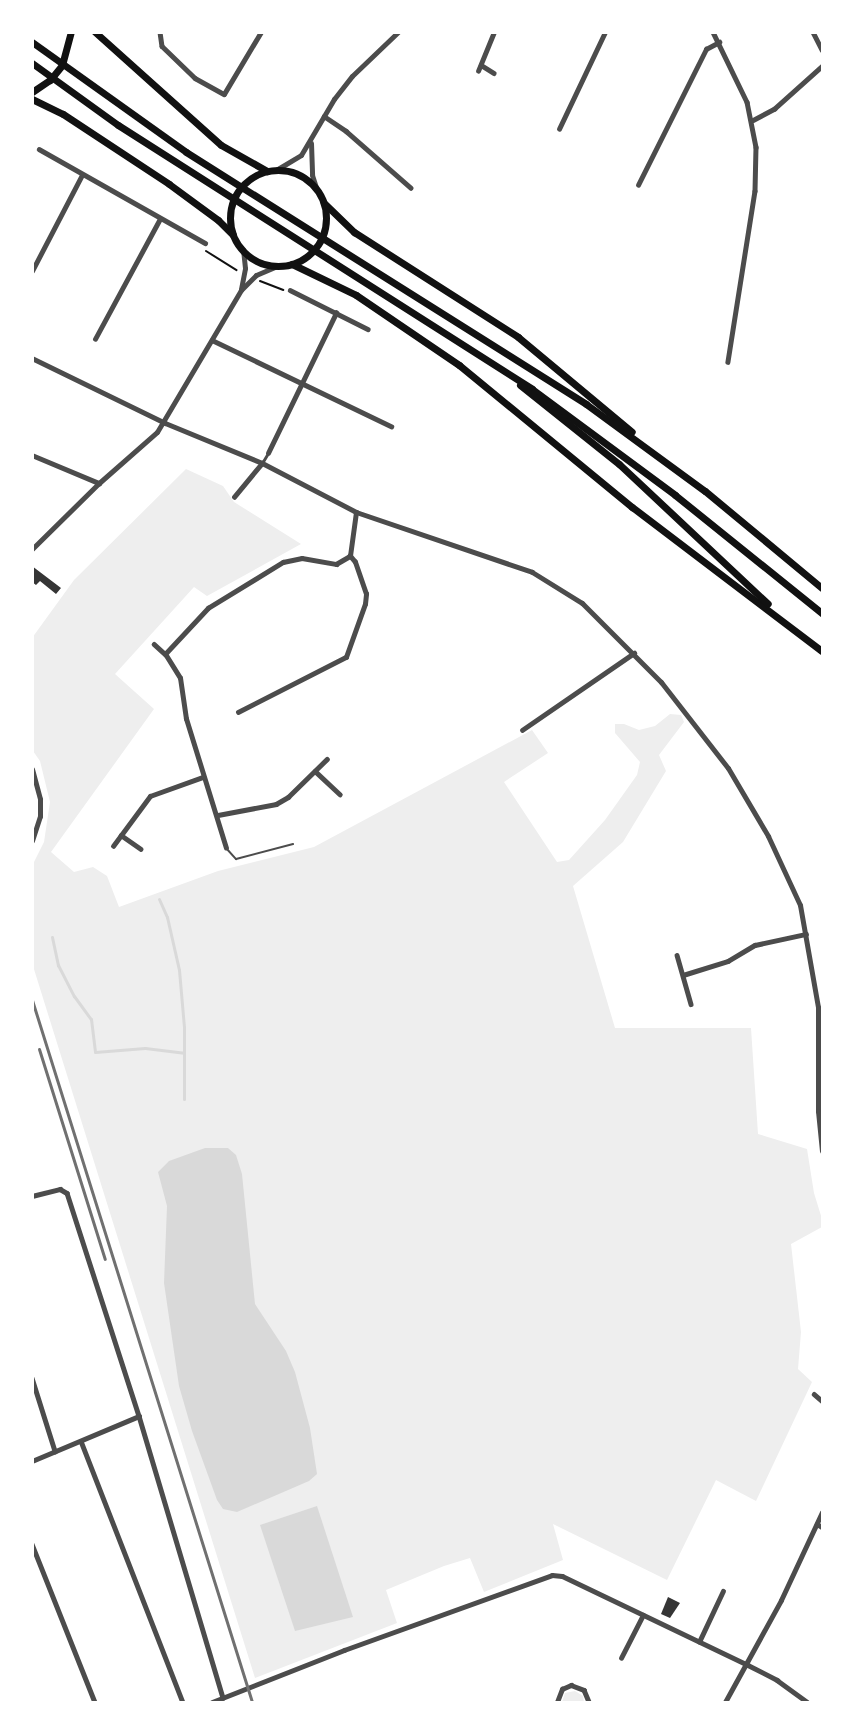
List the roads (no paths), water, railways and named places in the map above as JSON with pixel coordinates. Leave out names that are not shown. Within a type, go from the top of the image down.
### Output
[{"type":"main road","points":[[32,92],[46,84],[66,57],[71,32]]},
{"type":"main road","points":[[95,32],[221,145],[267,172]]},
{"type":"main road","points":[[32,42],[186,152],[545,376],[657,454]]},
{"type":"main road","points":[[32,63],[118,125],[474,349],[624,455],[822,613]]},
{"type":"main road","points":[[32,99],[63,114],[169,184],[218,220],[243,250],[261,263],[277,266],[292,264],[308,256],[319,243],[326,226],[324,203]]},
{"type":"main road","points":[[234,237],[231,208],[238,192],[250,179],[276,170],[297,174],[317,190],[324,203],[354,232],[518,337],[657,454],[822,588]]},
{"type":"main road","points":[[292,264],[356,295],[459,365],[632,507],[822,651]]},
{"type":"main road","points":[[474,349],[619,464],[792,627]]},
{"type":"street","points":[[160,32],[162,46],[208,88],[224,94],[260,32]]},
{"type":"street","points":[[276,170],[294,162],[311,143],[324,116],[352,76],[398,32]]},
{"type":"street","points":[[478,71],[494,32]]},
{"type":"street","points":[[559,129],[606,32]]},
{"type":"street","points":[[713,32],[740,85],[753,120],[755,191],[728,362]]},
{"type":"street","points":[[813,32],[822,50]]},
{"type":"street","points":[[638,185],[706,49],[719,42]]},
{"type":"street","points":[[481,65],[494,74]]},
{"type":"street","points":[[753,120],[774,109],[822,66]]},
{"type":"street","points":[[324,116],[346,131],[411,188]]},
{"type":"street","points":[[311,143],[312,174],[317,190]]},
{"type":"street","points":[[39,148],[82,175],[205,243]]},
{"type":"street","points":[[32,270],[35,258],[82,175]]},
{"type":"street","points":[[95,339],[160,219]]},
{"type":"street","points":[[241,290],[244,273],[243,250]]},
{"type":"street","points":[[32,548],[98,483],[165,423],[241,290],[253,278],[277,266]]},
{"type":"street","points":[[290,290],[368,329]]},
{"type":"street","points":[[234,497],[268,453],[336,313]]},
{"type":"street","points":[[212,340],[391,426]]},
{"type":"street","points":[[32,358],[165,423],[262,463],[356,512],[532,572],[582,603],[634,653],[700,728],[728,768],[784,869],[800,905],[818,1007],[818,1111],[822,1151]]},
{"type":"street","points":[[32,455],[98,483]]},
{"type":"street","points":[[238,712],[346,657],[365,604],[366,594],[355,562],[350,556],[356,512]]},
{"type":"street","points":[[165,654],[208,608],[283,562],[302,558],[336,564],[350,556]]},
{"type":"street","points":[[154,644],[165,654],[180,678],[186,719],[203,777],[218,815],[226,848]]},
{"type":"street","points":[[522,730],[634,653]]},
{"type":"street","points":[[218,815],[276,804],[288,797],[327,759]]},
{"type":"street","points":[[32,769],[40,799],[37,829],[32,841]]},
{"type":"street","points":[[315,771],[340,794]]},
{"type":"street","points":[[113,846],[150,796],[203,777]]},
{"type":"street","points":[[121,835],[141,849]]},
{"type":"street","points":[[683,975],[728,961],[755,945],[806,934]]},
{"type":"street","points":[[677,955],[691,1004]]},
{"type":"street","points":[[32,1196],[60,1189],[67,1193],[139,1416],[226,1697]]},
{"type":"street","points":[[32,1378],[56,1451]]},
{"type":"street","points":[[814,1394],[822,1402]]},
{"type":"street","points":[[32,1461],[139,1416]]},
{"type":"street","points":[[81,1441],[183,1702]]},
{"type":"street","points":[[725,1702],[748,1665],[820,1526],[822,1512]]},
{"type":"street","points":[[32,1544],[95,1702]]},
{"type":"street","points":[[212,1702],[552,1575],[562,1576],[748,1665],[777,1680],[807,1702]]},
{"type":"street","points":[[699,1642],[723,1592]]},
{"type":"street","points":[[621,1658],[643,1615]]},
{"type":"street","points":[[557,1702],[562,1689],[571,1685],[584,1690],[589,1702]]},
{"type":"lane","points":[[226,848],[236,859],[293,844]]},
{"type":"waterway","points":[[159,899],[167,917],[179,970],[184,1027],[184,1099]]},
{"type":"waterway","points":[[52,937],[58,965],[74,996],[91,1019],[95,1052],[145,1048],[184,1053]]},
{"type":"railway","points":[[32,1000],[252,1702]]},
{"type":"railway","points":[[39,1049],[105,1259]]}]
